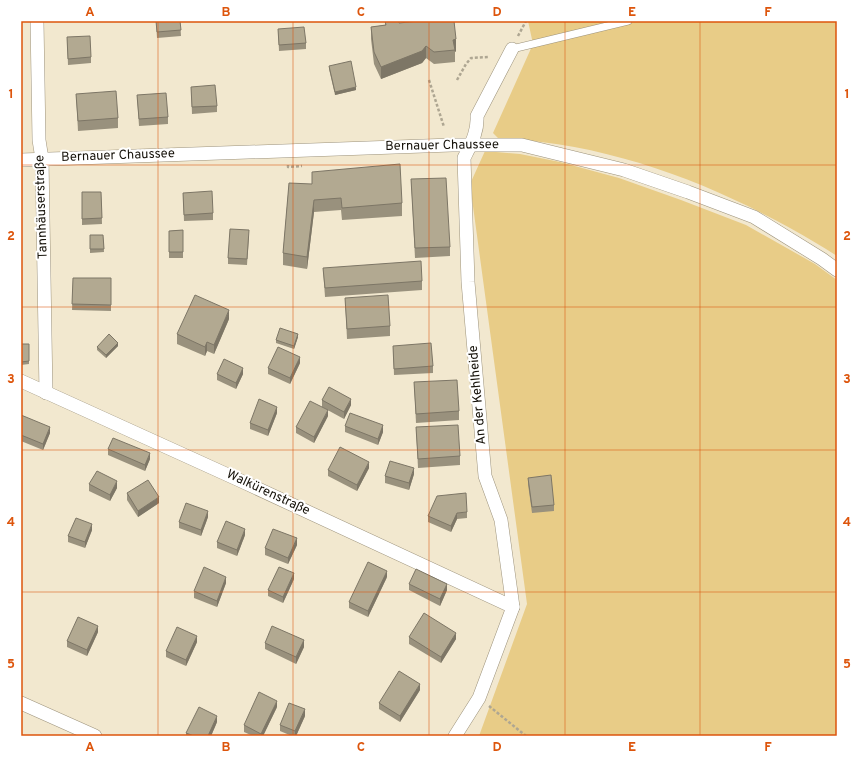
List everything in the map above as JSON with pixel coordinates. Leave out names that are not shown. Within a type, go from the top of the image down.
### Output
[{"type":"street","name":"Tannhäuserstraße","points":[[37,21],[39,140],[42,159],[46,393]]},
{"type":"street","name":"An der Kehlheide","points":[[455,736],[479,698],[513,606],[501,520],[485,476],[468,282],[464,158],[471,144],[477,126],[477,116],[512,49]]},
{"type":"street","name":"Bernauer Chaussee","points":[[21,160],[471,144],[522,145],[624,170],[688,192],[754,218],[822,259],[837,270]]},
{"type":"street","name":"Walkürenstraße","points":[[21,382],[232,476],[513,606]]},
{"type":"street","points":[[21,703],[95,736]]},
{"type":"lane","points":[[512,49],[628,21]]},
{"type":"path","points":[[457,80],[471,58],[488,57]]},
{"type":"path","points":[[429,80],[444,128]]},
{"type":"path","points":[[479,698],[526,736]]},
{"type":"shaded area","points":[[528,21],[837,21],[837,256],[796,231],[756,210],[686,179],[649,166],[575,147],[499,139],[493,133],[533,44]]},
{"type":"shaded area","points":[[485,151],[520,154],[560,162],[619,178],[681,200],[746,225],[815,264],[837,280],[837,736],[479,736],[527,604],[470,184]]},
{"type":"building","points":[[156,21],[180,21],[181,30],[157,32]]},
{"type":"building","points":[[385,21],[399,21],[399,23],[418,21],[454,21],[456,39],[453,40],[455,50],[434,52],[426,46],[422,51],[381,67],[374,52],[371,27],[386,25]]},
{"type":"building","points":[[304,27],[306,43],[279,45],[278,29]]},
{"type":"building","points":[[90,36],[91,57],[68,59],[67,37]]},
{"type":"building","points":[[351,61],[356,87],[335,92],[329,66]]},
{"type":"building","points":[[215,85],[217,106],[192,107],[191,87]]},
{"type":"building","points":[[116,91],[118,118],[78,121],[76,94]]},
{"type":"building","points":[[166,93],[168,117],[139,119],[137,95]]},
{"type":"building","points":[[400,164],[402,203],[342,208],[341,198],[314,200],[307,257],[283,253],[289,183],[312,184],[312,172]]},
{"type":"building","points":[[446,178],[450,247],[415,248],[411,179]]},
{"type":"building","points":[[212,191],[213,213],[184,215],[183,193]]},
{"type":"building","points":[[82,192],[101,192],[102,218],[82,219]]},
{"type":"building","points":[[230,229],[249,230],[247,259],[228,258]]},
{"type":"building","points":[[183,230],[183,252],[169,252],[169,231]]},
{"type":"building","points":[[90,235],[103,235],[104,249],[90,249]]},
{"type":"building","points":[[421,261],[422,281],[325,288],[323,268]]},
{"type":"building","points":[[73,278],[111,278],[111,305],[72,304]]},
{"type":"building","points":[[195,295],[229,310],[214,345],[207,342],[205,347],[177,334]]},
{"type":"building","points":[[388,295],[390,326],[347,329],[345,298]]},
{"type":"building","points":[[280,328],[298,334],[294,346],[276,340]]},
{"type":"building","points":[[109,334],[118,343],[106,355],[97,347]]},
{"type":"building","points":[[431,343],[433,366],[394,369],[393,346]]},
{"type":"building","points":[[21,344],[29,344],[29,361],[21,362]]},
{"type":"building","points":[[278,347],[300,357],[290,378],[268,368]]},
{"type":"building","points":[[224,359],[243,368],[236,383],[217,374]]},
{"type":"building","points":[[457,380],[459,411],[416,414],[414,382]]},
{"type":"building","points":[[329,387],[351,399],[344,412],[322,400]]},
{"type":"building","points":[[259,399],[277,407],[268,430],[250,423]]},
{"type":"building","points":[[310,401],[328,410],[314,437],[296,427]]},
{"type":"building","points":[[350,413],[383,425],[378,439],[345,426]]},
{"type":"building","points":[[21,415],[50,427],[43,444],[21,435]]},
{"type":"building","points":[[458,425],[460,456],[418,459],[416,427]]},
{"type":"building","points":[[113,438],[150,453],[145,465],[108,449]]},
{"type":"building","points":[[340,447],[369,462],[357,485],[328,470]]},
{"type":"building","points":[[390,461],[414,468],[409,483],[385,476]]},
{"type":"building","points":[[97,471],[117,481],[110,495],[89,484]]},
{"type":"building","points":[[551,475],[554,505],[532,507],[528,478]]},
{"type":"building","points":[[148,480],[159,497],[138,511],[127,493]]},
{"type":"building","points":[[466,493],[467,512],[457,513],[451,526],[428,516],[437,496]]},
{"type":"building","points":[[186,503],[208,511],[201,530],[179,522]]},
{"type":"building","points":[[76,518],[92,524],[85,542],[68,536]]},
{"type":"building","points":[[226,521],[245,529],[237,550],[217,542]]},
{"type":"building","points":[[273,529],[297,538],[288,558],[265,548]]},
{"type":"building","points":[[368,562],[387,571],[368,611],[349,602]]},
{"type":"building","points":[[204,567],[226,577],[217,601],[194,591]]},
{"type":"building","points":[[279,567],[294,573],[283,597],[268,590]]},
{"type":"building","points":[[416,569],[447,584],[440,599],[409,584]]},
{"type":"building","points":[[424,613],[456,633],[441,657],[409,637]]},
{"type":"building","points":[[78,617],[98,626],[87,650],[67,641]]},
{"type":"building","points":[[272,626],[304,640],[296,657],[265,643]]},
{"type":"building","points":[[177,627],[197,636],[186,660],[166,651]]},
{"type":"building","points":[[399,671],[420,684],[400,716],[379,703]]},
{"type":"building","points":[[259,692],[277,701],[261,734],[244,725]]},
{"type":"building","points":[[289,703],[305,709],[295,731],[280,725]]},
{"type":"building","points":[[199,707],[217,716],[208,736],[194,736],[186,733]]}]
